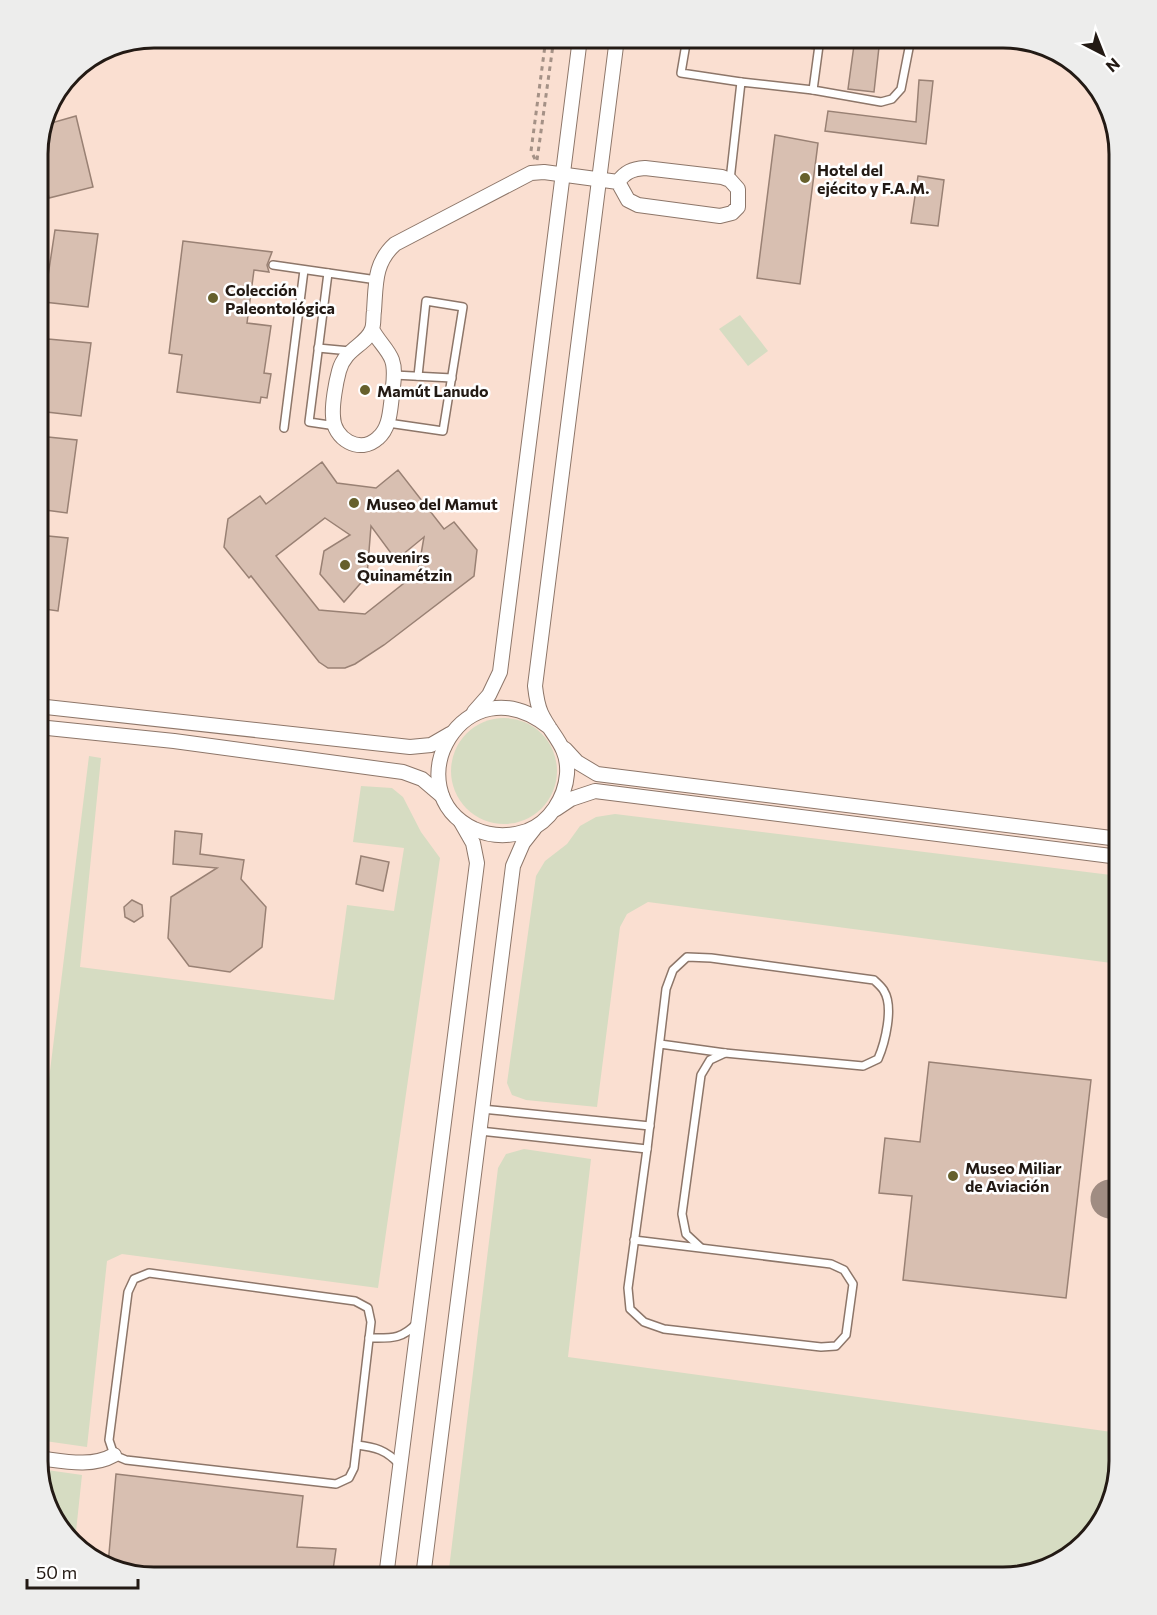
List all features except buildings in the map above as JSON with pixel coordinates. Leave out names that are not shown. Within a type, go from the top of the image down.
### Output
[{"type":"street","points":[[444,799],[439,783],[439,765],[443,748],[452,733],[482,705],[494,688],[500,672],[579,48]]},
{"type":"street","points":[[616,48],[535,686],[538,705],[549,727],[577,762],[597,774],[1109,838]]},
{"type":"street","points":[[645,168],[722,177],[730,180],[738,189],[738,207],[732,213],[720,216],[638,206],[628,200],[618,182],[624,173],[645,168]]},
{"type":"street","points":[[372,329],[392,359],[394,375],[388,423],[379,438],[368,444],[355,446],[345,440],[332,417],[339,370],[345,356],[366,339],[372,329],[378,267],[381,259],[395,244],[531,173],[562,174],[618,182]]},
{"type":"street","points":[[48,707],[410,747],[431,745],[452,733]]},
{"type":"street","points":[[464,720],[478,712],[508,707],[530,714],[549,727]]},
{"type":"street","points":[[48,729],[174,741],[403,772],[432,785],[470,836],[477,863],[387,1567]]},
{"type":"street","points":[[548,817],[558,804],[566,780],[566,756],[559,740]]},
{"type":"street","points":[[424,1567],[513,866],[523,843],[535,828],[562,804],[595,791],[1109,856]]},
{"type":"street","points":[[454,814],[467,826],[483,833],[500,836],[518,834],[535,828]]},
{"type":"street","points":[[48,1459],[84,1463],[104,1460],[114,1455]]},
{"type":"lane","points":[[685,48],[681,73],[813,90],[881,102],[892,99],[901,89],[908,48]]},
{"type":"lane","points":[[813,90],[819,48]]},
{"type":"lane","points":[[730,180],[741,82]]},
{"type":"lane","points":[[273,265],[377,280]]},
{"type":"lane","points":[[284,428],[304,270]]},
{"type":"lane","points":[[328,273],[309,422],[336,426]]},
{"type":"lane","points":[[388,423],[443,431],[463,307],[426,302],[418,376]]},
{"type":"lane","points":[[318,348],[350,351]]},
{"type":"lane","points":[[394,375],[452,378]]},
{"type":"lane","points":[[634,1240],[831,1264],[844,1270],[853,1284],[846,1335],[836,1346],[821,1347],[663,1329],[644,1322],[630,1309],[628,1288],[634,1240],[650,1126],[666,989],[673,970],[687,957],[711,958],[874,980],[884,991],[888,1003],[885,1044],[878,1059],[862,1066],[725,1053],[660,1044]]},
{"type":"lane","points":[[700,1247],[686,1234],[682,1214],[701,1075],[710,1060],[725,1053]]},
{"type":"lane","points":[[482,1109],[650,1126]]},
{"type":"lane","points":[[480,1131],[647,1149]]},
{"type":"lane","points":[[149,1273],[355,1301],[368,1308],[371,1322],[369,1338],[354,1468],[349,1478],[336,1484],[126,1460],[114,1455],[109,1440],[128,1293],[134,1279],[149,1273]]},
{"type":"lane","points":[[369,1338],[395,1338],[407,1334],[418,1321]]},
{"type":"lane","points":[[357,1445],[375,1447],[389,1453],[400,1465]]},
{"type":"path","points":[[545,48],[531,151],[536,162],[553,48]]},
{"type":"green space","points":[[740,315],[768,351],[748,366],[719,329]]},
{"type":"green space","points":[[504,718],[524,722],[541,734],[553,751],[557,771],[553,791],[541,808],[524,820],[504,824],[484,820],[467,808],[455,791],[451,771],[455,751],[467,734],[484,722]]},
{"type":"green space","points":[[89,756],[101,758],[80,967],[334,1000],[347,905],[394,911],[404,848],[353,842],[361,786],[392,788],[403,797],[421,832],[440,858],[378,1288],[122,1254],[107,1261],[87,1447],[48,1441],[48,1087]]},
{"type":"green space","points":[[615,814],[1109,875],[1109,963],[648,902],[627,914],[620,927],[597,1107],[526,1100],[512,1095],[507,1083],[536,876],[545,861],[567,844],[580,826],[596,817]]},
{"type":"green space","points":[[524,1149],[591,1159],[568,1357],[1109,1432],[1108,1475],[1101,1502],[1095,1514],[1078,1536],[1056,1553],[1044,1559],[1017,1566],[449,1567],[498,1168],[506,1154]]},
{"type":"green space","points":[[49,1470],[82,1475],[76,1532],[56,1502]]},
{"type":"place","name":"Hotel del ejécito y F.A.M.","points":[[805,178]]},
{"type":"place","name":"Colección Paleontológica","points":[[213,298]]},
{"type":"place","name":"Mamút Lanudo","points":[[365,390]]},
{"type":"place","name":"Museo del Mamut","points":[[354,503]]},
{"type":"place","name":"Souvenirs Quinamétzin","points":[[345,565]]},
{"type":"place","name":"Museo Miliar de Aviación","points":[[953,1176]]}]
